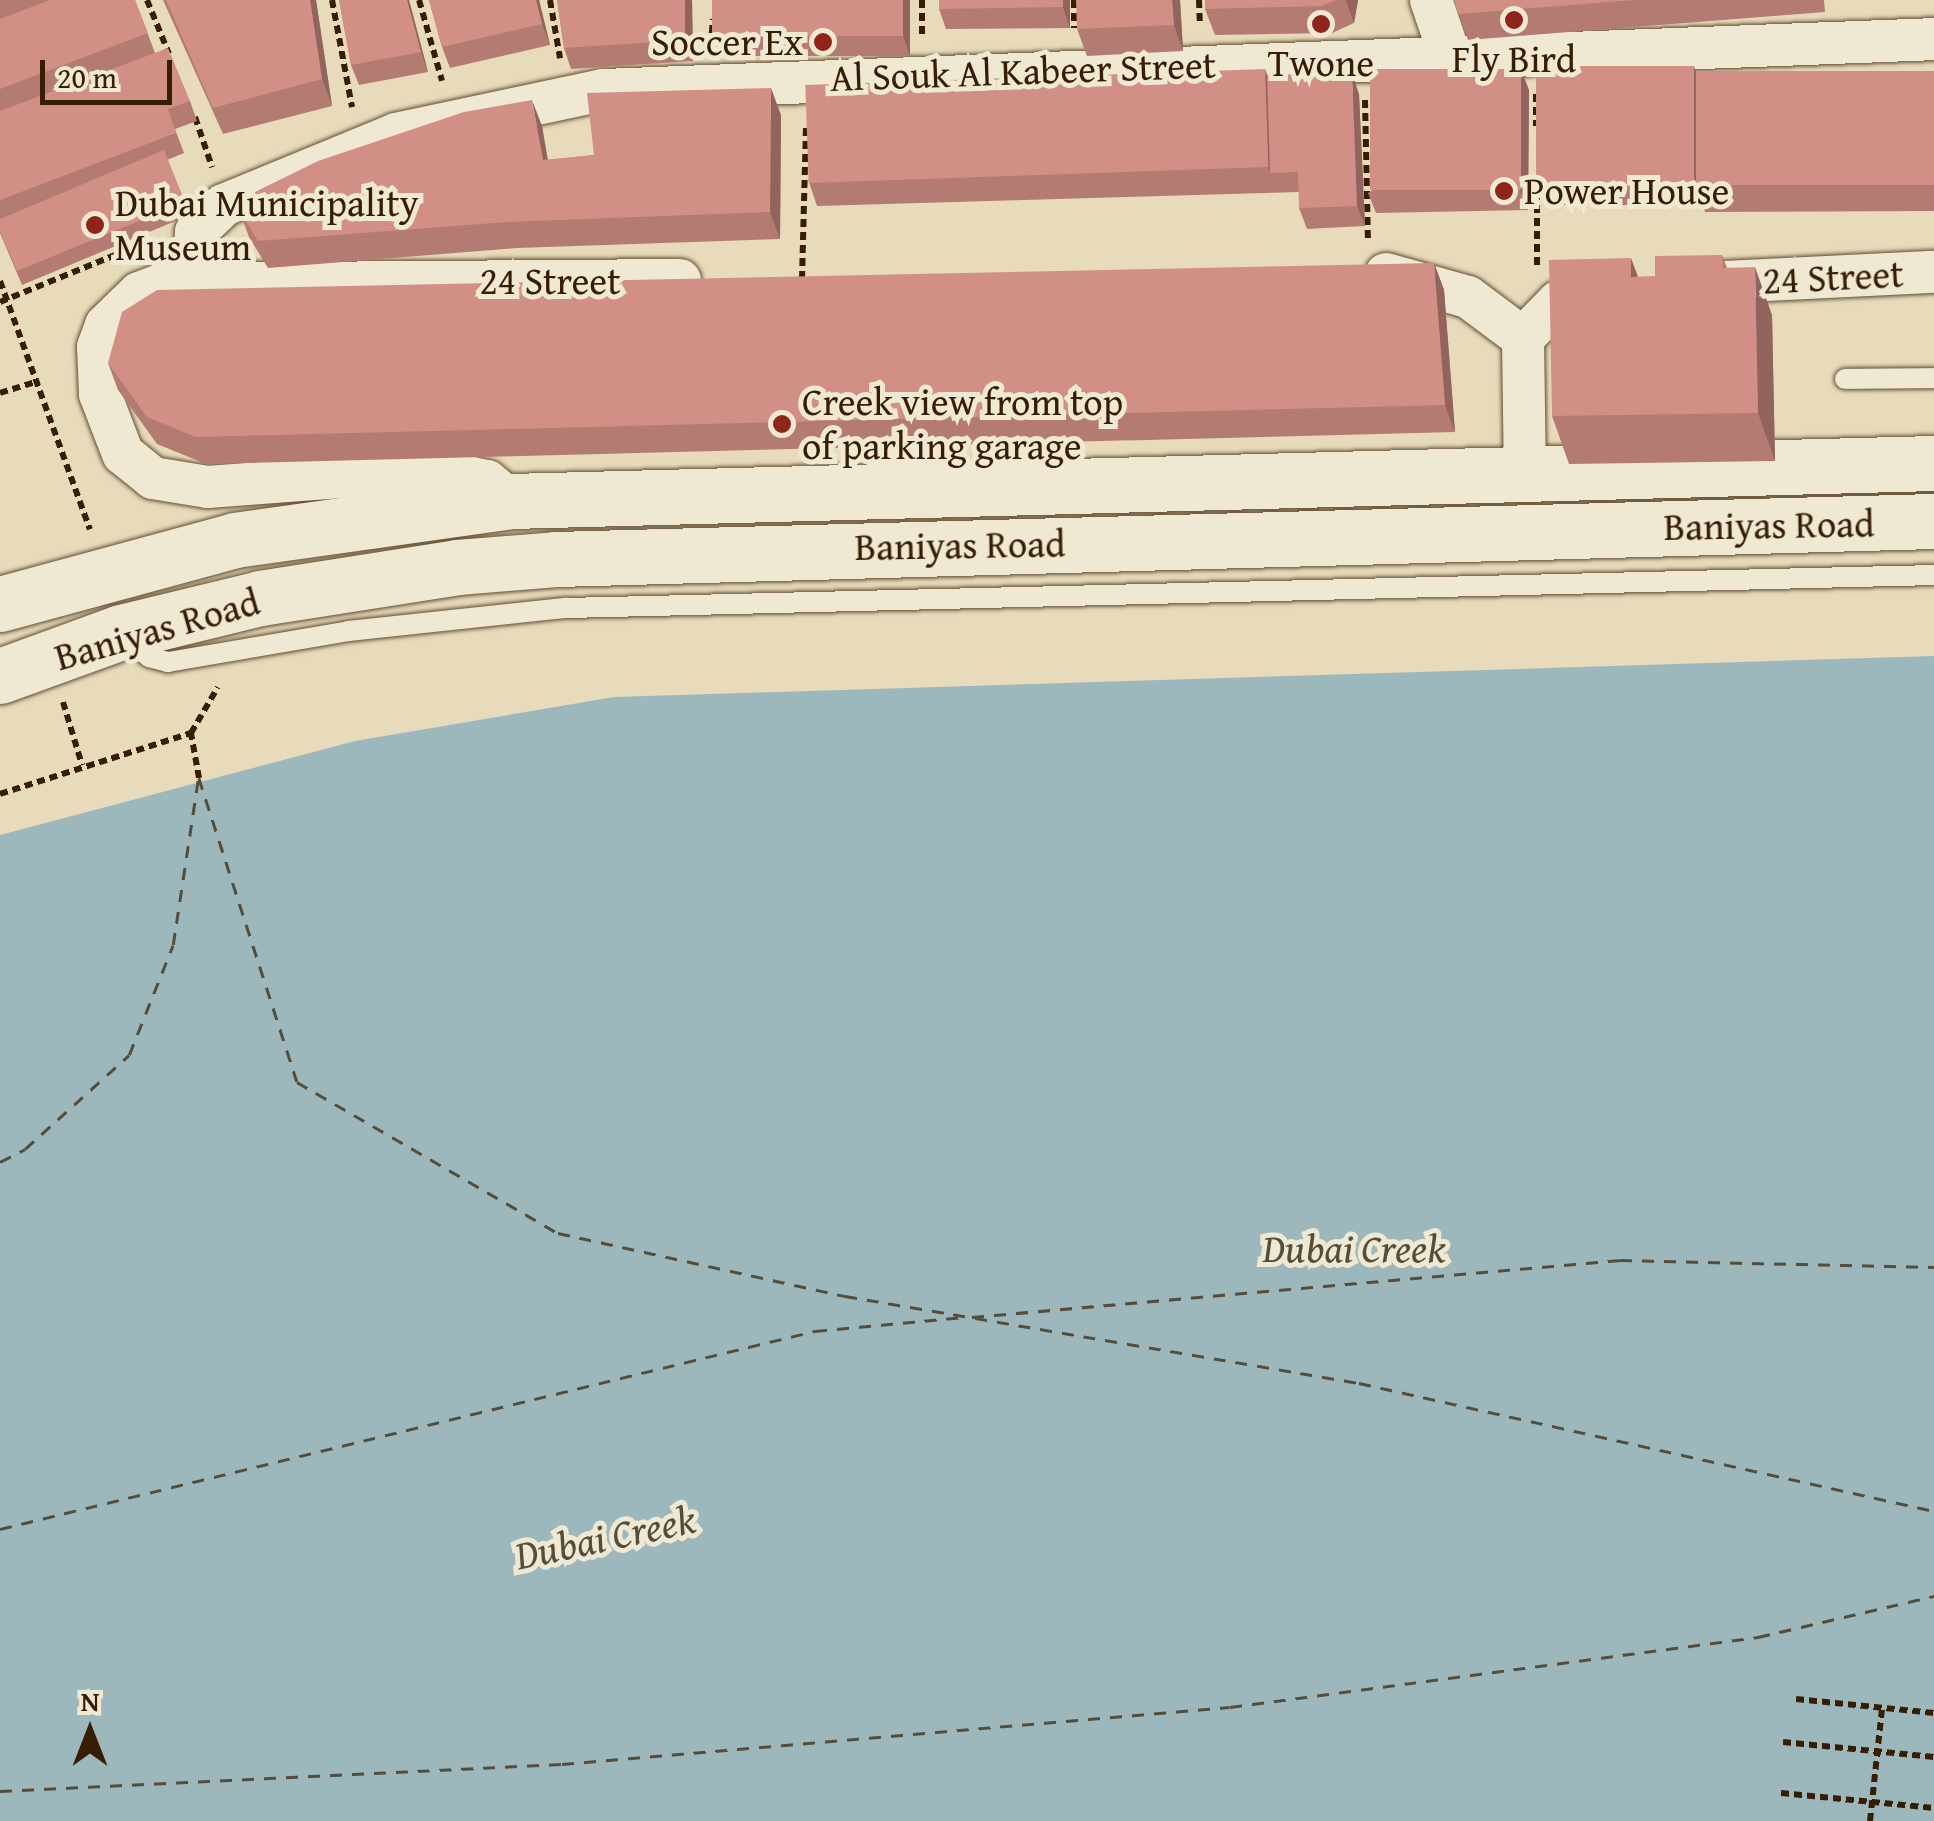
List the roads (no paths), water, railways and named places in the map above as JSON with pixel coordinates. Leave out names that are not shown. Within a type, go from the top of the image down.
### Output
[{"type":"main road","name":"Baniyas Road","points":[[12,599],[104,571],[327,522],[511,501],[1934,463]]},
{"type":"main road","name":"Baniyas Road","points":[[17,661],[121,632],[313,589],[457,567],[656,553],[1934,521]]},
{"type":"main road","points":[[313,589],[271,579],[267,562],[277,545],[327,522]]},
{"type":"main road","points":[[12,599],[44,601],[50,622],[17,661]]},
{"type":"street","points":[[1431,0],[1450,56]]},
{"type":"street","name":"Al Souk Al Kabeer Street","points":[[207,283],[194,250],[196,232],[224,205],[359,148],[454,119],[567,96],[807,79],[1934,38]]},
{"type":"street","name":"24 Street","points":[[1530,328],[1581,293],[1934,272]]},
{"type":"street","points":[[1359,273],[1452,290],[1530,328],[1524,473]]},
{"type":"street","name":"24 Street","points":[[123,454],[96,370],[106,325],[140,293],[162,284],[723,280]]},
{"type":"street","points":[[123,454],[144,473],[180,485],[434,470],[487,481],[511,501]]},
{"type":"lane","points":[[1845,379],[1934,378]]},
{"type":"lane","points":[[123,454],[134,412]]},
{"type":"lane","points":[[121,632],[150,657],[168,662],[240,648],[458,618],[658,604],[1934,575]]},
{"type":"water","name":"Dubai Creek","points":[[1934,656],[1934,1821],[0,1821],[0,835],[355,741],[614,697]]},
{"type":"place","name":"Fly Bird","points":[[1514,20]]},
{"type":"place","name":"Twone","points":[[1321,24]]},
{"type":"place","name":"Soccer Ex","points":[[823,42]]},
{"type":"place","name":"Power House","points":[[1504,191]]},
{"type":"place","name":"Dubai Municipality Museum","points":[[95,225]]},
{"type":"place","name":"Creek view from top of parking garage","points":[[782,424]]}]
